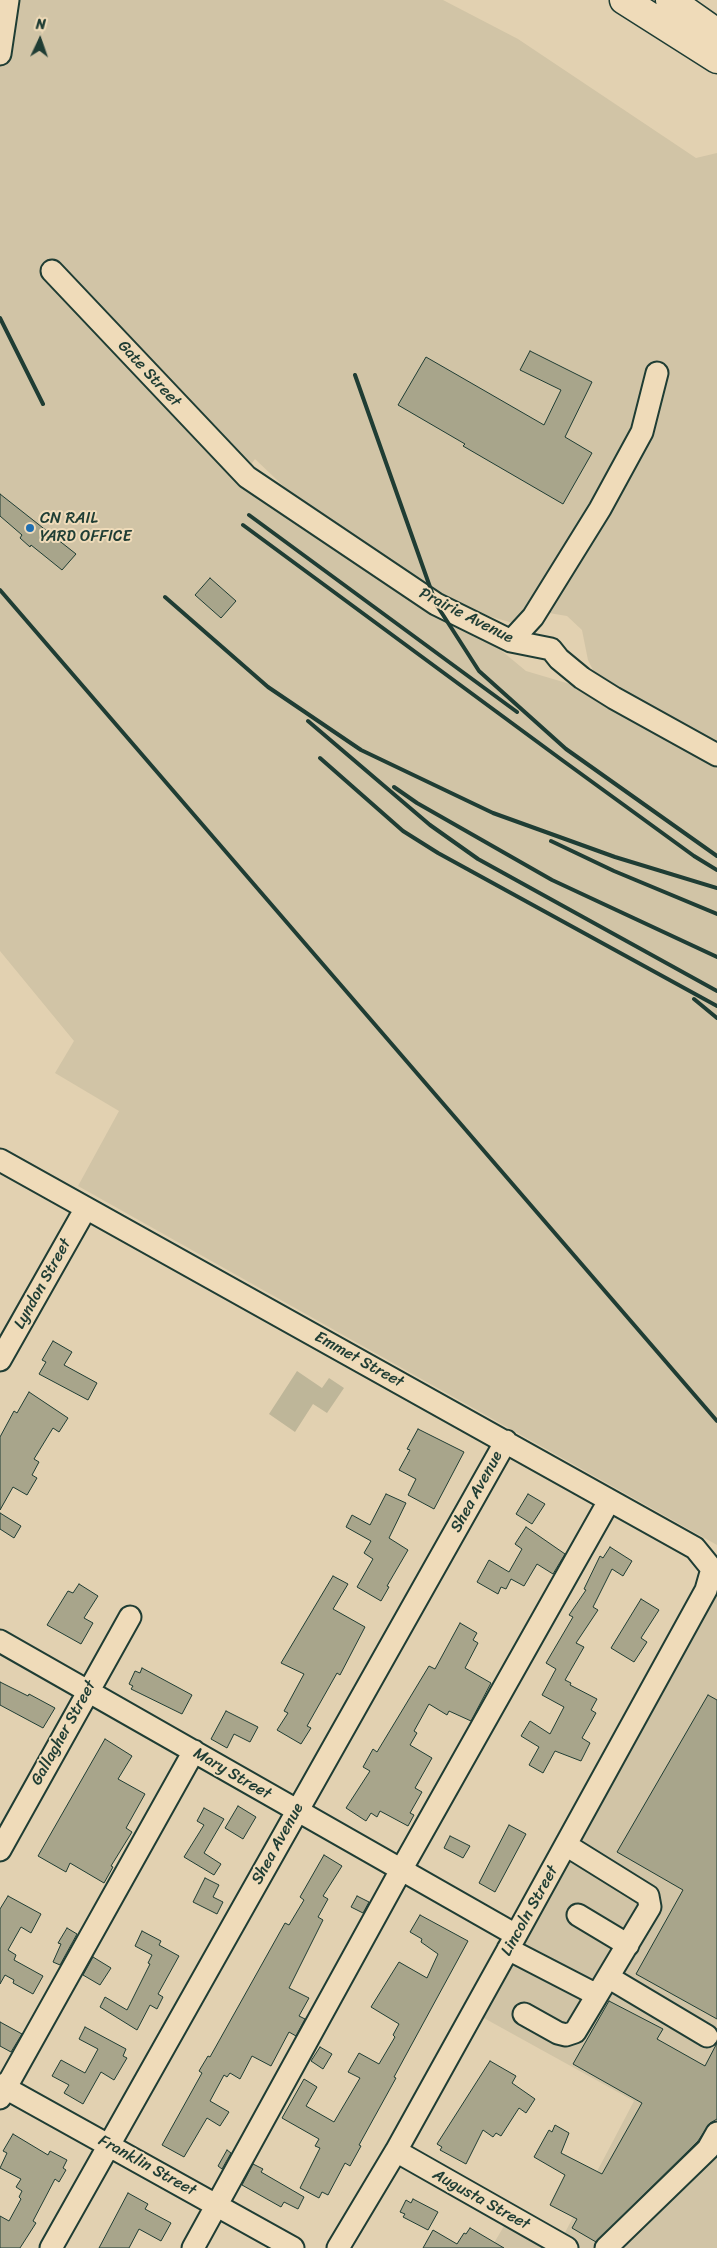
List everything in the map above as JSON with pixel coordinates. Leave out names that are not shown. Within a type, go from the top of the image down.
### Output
[{"type":"highway","points":[[624,0],[717,59]]},
{"type":"highway","points":[[670,0],[717,33]]},
{"type":"street","points":[[0,54],[8,0]]},
{"type":"street","name":"Gate Street","points":[[52,272],[246,478]]},
{"type":"street","points":[[512,642],[533,617],[600,509],[642,432],[657,373]]},
{"type":"street","name":"Prairie Avenue","points":[[246,478],[436,604],[512,642],[551,649],[559,659],[582,678],[717,755]]},
{"type":"street","name":"Emmet Street","points":[[0,1160],[695,1548],[712,1568]]},
{"type":"street","name":"Lyndon Street","points":[[0,1360],[86,1208]]},
{"type":"street","name":"Shea Avenue","points":[[52,2248],[108,2145],[506,1442]]},
{"type":"street","points":[[193,2248],[401,1870],[609,1501]]},
{"type":"street","name":"Lincoln Street","points":[[338,2248],[396,2152],[566,1845],[706,1590],[712,1568]]},
{"type":"street","name":"Gallagher Street","points":[[0,1850],[130,1617]]},
{"type":"street","name":"Mary Street","points":[[0,1641],[401,1870],[597,1995]]},
{"type":"street","points":[[2,2090],[194,1752]]},
{"type":"street","points":[[524,2014],[558,2033],[572,2034],[650,1906],[648,1896],[566,1845]]},
{"type":"street","points":[[578,1915],[628,1944]]},
{"type":"street","points":[[608,1977],[707,2036]]},
{"type":"street","name":"Franklin Street","points":[[2,2090],[108,2145],[293,2248]]},
{"type":"street","points":[[606,2248],[708,2149],[717,2133]]},
{"type":"street","name":"Augusta Street","points":[[396,2152],[567,2248]]},
{"type":"shaded area","points":[[0,0],[443,0],[518,39],[696,158],[717,153],[717,744],[610,685],[593,670],[588,660],[582,630],[567,616],[549,613],[516,624],[482,614],[417,581],[297,499],[255,459],[238,483],[497,647],[526,671],[580,687],[717,769],[717,1545],[78,1186],[119,1111],[55,1073],[74,1041],[0,951]]},
{"type":"shaded area","points":[[297,1371],[322,1388],[329,1378],[344,1388],[327,1413],[313,1404],[295,1432],[269,1414]]},
{"type":"shaded area","points":[[717,1570],[717,2248],[491,2248],[510,2216],[559,2244],[634,2101],[473,2012]]},
{"type":"building","points":[[530,351],[592,382],[565,437],[592,453],[563,504],[463,446],[465,444],[398,405],[426,357],[544,425],[561,390],[520,370]]},
{"type":"building","name":"CN RAIL YARD OFFICE","points":[[0,494],[76,554],[62,570],[31,545],[30,547],[20,538],[22,535],[0,516]]},
{"type":"building","points":[[210,578],[236,601],[221,618],[195,595]]},
{"type":"building","points":[[53,1341],[72,1352],[64,1365],[97,1383],[88,1400],[39,1374],[46,1362],[42,1360]]},
{"type":"building","points":[[29,1392],[68,1418],[59,1432],[53,1428],[34,1459],[39,1462],[32,1475],[37,1478],[27,1495],[13,1487],[0,1510],[0,1437],[14,1411],[17,1413]]},
{"type":"building","points":[[418,1429],[464,1452],[434,1509],[408,1495],[416,1479],[399,1470],[410,1450],[407,1449]]},
{"type":"building","points":[[386,1494],[406,1503],[389,1538],[408,1550],[387,1586],[389,1587],[381,1601],[357,1587],[373,1559],[364,1553],[371,1541],[346,1527],[352,1515],[370,1525]]},
{"type":"building","points":[[528,1494],[545,1504],[532,1524],[516,1514]]},
{"type":"building","points":[[0,1513],[21,1526],[14,1538],[0,1529]]},
{"type":"building","points":[[526,1527],[565,1554],[553,1574],[537,1564],[524,1586],[511,1579],[506,1589],[501,1587],[498,1594],[477,1582],[489,1560],[509,1572],[522,1549],[515,1544]]},
{"type":"building","points":[[610,1547],[632,1561],[623,1576],[612,1569],[593,1607],[598,1610],[576,1643],[584,1647],[565,1680],[571,1683],[570,1685],[597,1699],[591,1710],[596,1713],[582,1738],[590,1743],[581,1761],[555,1751],[543,1773],[529,1765],[539,1747],[521,1736],[530,1721],[550,1734],[564,1707],[542,1695],[556,1669],[546,1663],[573,1617],[569,1615],[586,1590],[584,1589],[600,1556],[603,1558]]},
{"type":"building","points":[[333,1576],[348,1584],[333,1609],[365,1627],[340,1675],[337,1673],[307,1726],[311,1728],[301,1744],[277,1730],[288,1713],[284,1711],[304,1674],[281,1663]]},
{"type":"building","points":[[79,1584],[98,1596],[84,1618],[93,1623],[81,1644],[47,1625],[68,1591],[73,1593]]},
{"type":"building","points":[[641,1599],[659,1610],[641,1638],[647,1642],[634,1662],[611,1648]]},
{"type":"building","points":[[460,1623],[477,1633],[473,1640],[478,1643],[465,1668],[491,1683],[471,1721],[449,1711],[447,1715],[429,1704],[414,1731],[417,1733],[410,1745],[432,1758],[415,1788],[422,1792],[410,1813],[414,1815],[408,1826],[380,1811],[377,1817],[371,1813],[366,1821],[346,1808],[370,1771],[363,1767],[373,1749],[377,1752],[429,1666],[435,1669]]},
{"type":"building","points":[[142,1668],[192,1695],[182,1714],[131,1689],[133,1686],[129,1684],[135,1671],[140,1673]]},
{"type":"building","points":[[0,1682],[28,1696],[29,1694],[55,1708],[43,1728],[0,1705]]},
{"type":"building","points":[[708,1695],[717,1700],[717,2019],[636,1974],[683,1890],[617,1852]]},
{"type":"building","points":[[226,1711],[258,1727],[250,1742],[234,1734],[227,1748],[211,1739]]},
{"type":"building","points":[[105,1739],[132,1756],[118,1779],[145,1794],[126,1828],[132,1832],[111,1866],[113,1867],[104,1883],[70,1863],[66,1872],[38,1856]]},
{"type":"building","points":[[238,1806],[256,1817],[243,1839],[225,1828]]},
{"type":"building","points":[[204,1808],[224,1819],[204,1853],[221,1864],[214,1875],[184,1857],[204,1825],[197,1821]]},
{"type":"building","points":[[509,1825],[526,1834],[495,1892],[479,1883]]},
{"type":"building","points":[[450,1836],[470,1846],[463,1858],[444,1848]]},
{"type":"building","points":[[324,1855],[342,1866],[323,1896],[328,1899],[318,1917],[323,1920],[289,1988],[309,1998],[299,2016],[305,2019],[296,2036],[289,2032],[271,2066],[252,2056],[240,2079],[230,2073],[227,2077],[224,2075],[210,2101],[229,2112],[220,2126],[207,2118],[184,2157],[162,2145],[202,2073],[199,2071],[208,2056],[210,2057],[285,1923],[289,1925],[304,1900],[300,1897]]},
{"type":"building","points":[[205,1878],[219,1885],[213,1897],[223,1902],[217,1914],[193,1902]]},
{"type":"building","points":[[8,1896],[41,1914],[31,1933],[21,1927],[8,1950],[16,1955],[14,1960],[43,1976],[33,1994],[13,1983],[14,1980],[5,1975],[0,1984],[0,1909]]},
{"type":"building","points":[[357,1896],[369,1902],[363,1913],[351,1907]]},
{"type":"building","points":[[420,1915],[468,1941],[394,2077],[396,2078],[359,2145],[361,2146],[350,2166],[345,2163],[328,2195],[322,2192],[319,2198],[300,2188],[320,2148],[315,2146],[319,2139],[282,2118],[304,2079],[317,2087],[306,2106],[334,2122],[360,2078],[348,2072],[359,2053],[379,2064],[395,2037],[393,2035],[399,2024],[371,2007],[399,1962],[427,1978],[438,1954],[421,1942],[422,1939],[410,1932]]},
{"type":"building","points":[[67,1928],[77,1934],[60,1965],[53,1962],[61,1944],[58,1943]]},
{"type":"building","points":[[142,1931],[161,1941],[159,1945],[179,1956],[158,1994],[163,1997],[157,2009],[150,2005],[137,2030],[100,2007],[105,1997],[127,2010],[150,1964],[148,1963],[152,1955],[135,1946]]},
{"type":"building","points":[[93,1957],[111,1968],[100,1985],[83,1975]]},
{"type":"building","points":[[609,2001],[663,2029],[657,2039],[705,2066],[717,2043],[717,2119],[710,2123],[698,2141],[596,2242],[572,2228],[577,2219],[550,2205],[565,2175],[534,2157],[549,2130],[552,2132],[555,2125],[569,2133],[561,2153],[602,2174],[642,2103],[573,2064]]},
{"type":"building","points":[[0,2022],[22,2034],[11,2052],[0,2046]]},
{"type":"building","points":[[85,2027],[126,2049],[123,2056],[127,2058],[114,2080],[101,2072],[83,2104],[64,2093],[69,2085],[52,2076],[61,2060],[85,2073],[98,2049],[79,2039]]},
{"type":"building","points":[[320,2047],[332,2054],[323,2069],[311,2061]]},
{"type":"building","points":[[490,2061],[516,2076],[512,2083],[535,2099],[526,2113],[519,2108],[501,2136],[496,2133],[493,2137],[483,2130],[466,2164],[440,2150],[442,2147],[437,2144]]},
{"type":"building","points":[[13,2134],[48,2155],[50,2151],[67,2160],[63,2168],[66,2170],[59,2182],[55,2179],[33,2221],[36,2223],[20,2248],[0,2248],[0,2216],[9,2221],[21,2199],[19,2197],[22,2191],[16,2187],[21,2179],[0,2168],[7,2153],[3,2151]]},
{"type":"building","points":[[227,2150],[231,2153],[222,2169],[218,2166]]},
{"type":"building","points":[[253,2164],[263,2169],[261,2172],[304,2197],[298,2209],[284,2202],[281,2207],[242,2185]]},
{"type":"building","points":[[128,2193],[148,2204],[145,2209],[171,2223],[161,2241],[139,2229],[129,2248],[99,2248]]},
{"type":"building","points":[[413,2199],[438,2212],[428,2230],[403,2217],[405,2214],[400,2212],[406,2200],[411,2203]]},
{"type":"building","points":[[470,2228],[504,2248],[423,2248],[433,2230],[457,2244],[464,2233],[466,2234]]},
{"type":"railway","points":[[0,318],[43,404]]},
{"type":"railway","points":[[355,375],[436,604],[479,671],[566,749],[717,856]]},
{"type":"railway","points":[[249,515],[517,712]]},
{"type":"railway","points":[[243,525],[562,760],[694,856],[717,870]]},
{"type":"railway","points":[[0,590],[717,1421]]},
{"type":"railway","points":[[165,597],[268,687],[361,750],[493,813],[615,857],[717,888]]},
{"type":"railway","points":[[308,721],[430,825],[478,859],[717,991]]},
{"type":"railway","points":[[320,758],[403,831],[438,853],[717,1006]]},
{"type":"railway","points":[[394,787],[417,803],[552,880],[717,957]]},
{"type":"railway","points":[[551,841],[614,871],[717,914]]},
{"type":"railway","points":[[694,999],[717,1018]]},
{"type":"place","name":"CN RAIL YARD OFFICE","points":[[30,528]]}]
